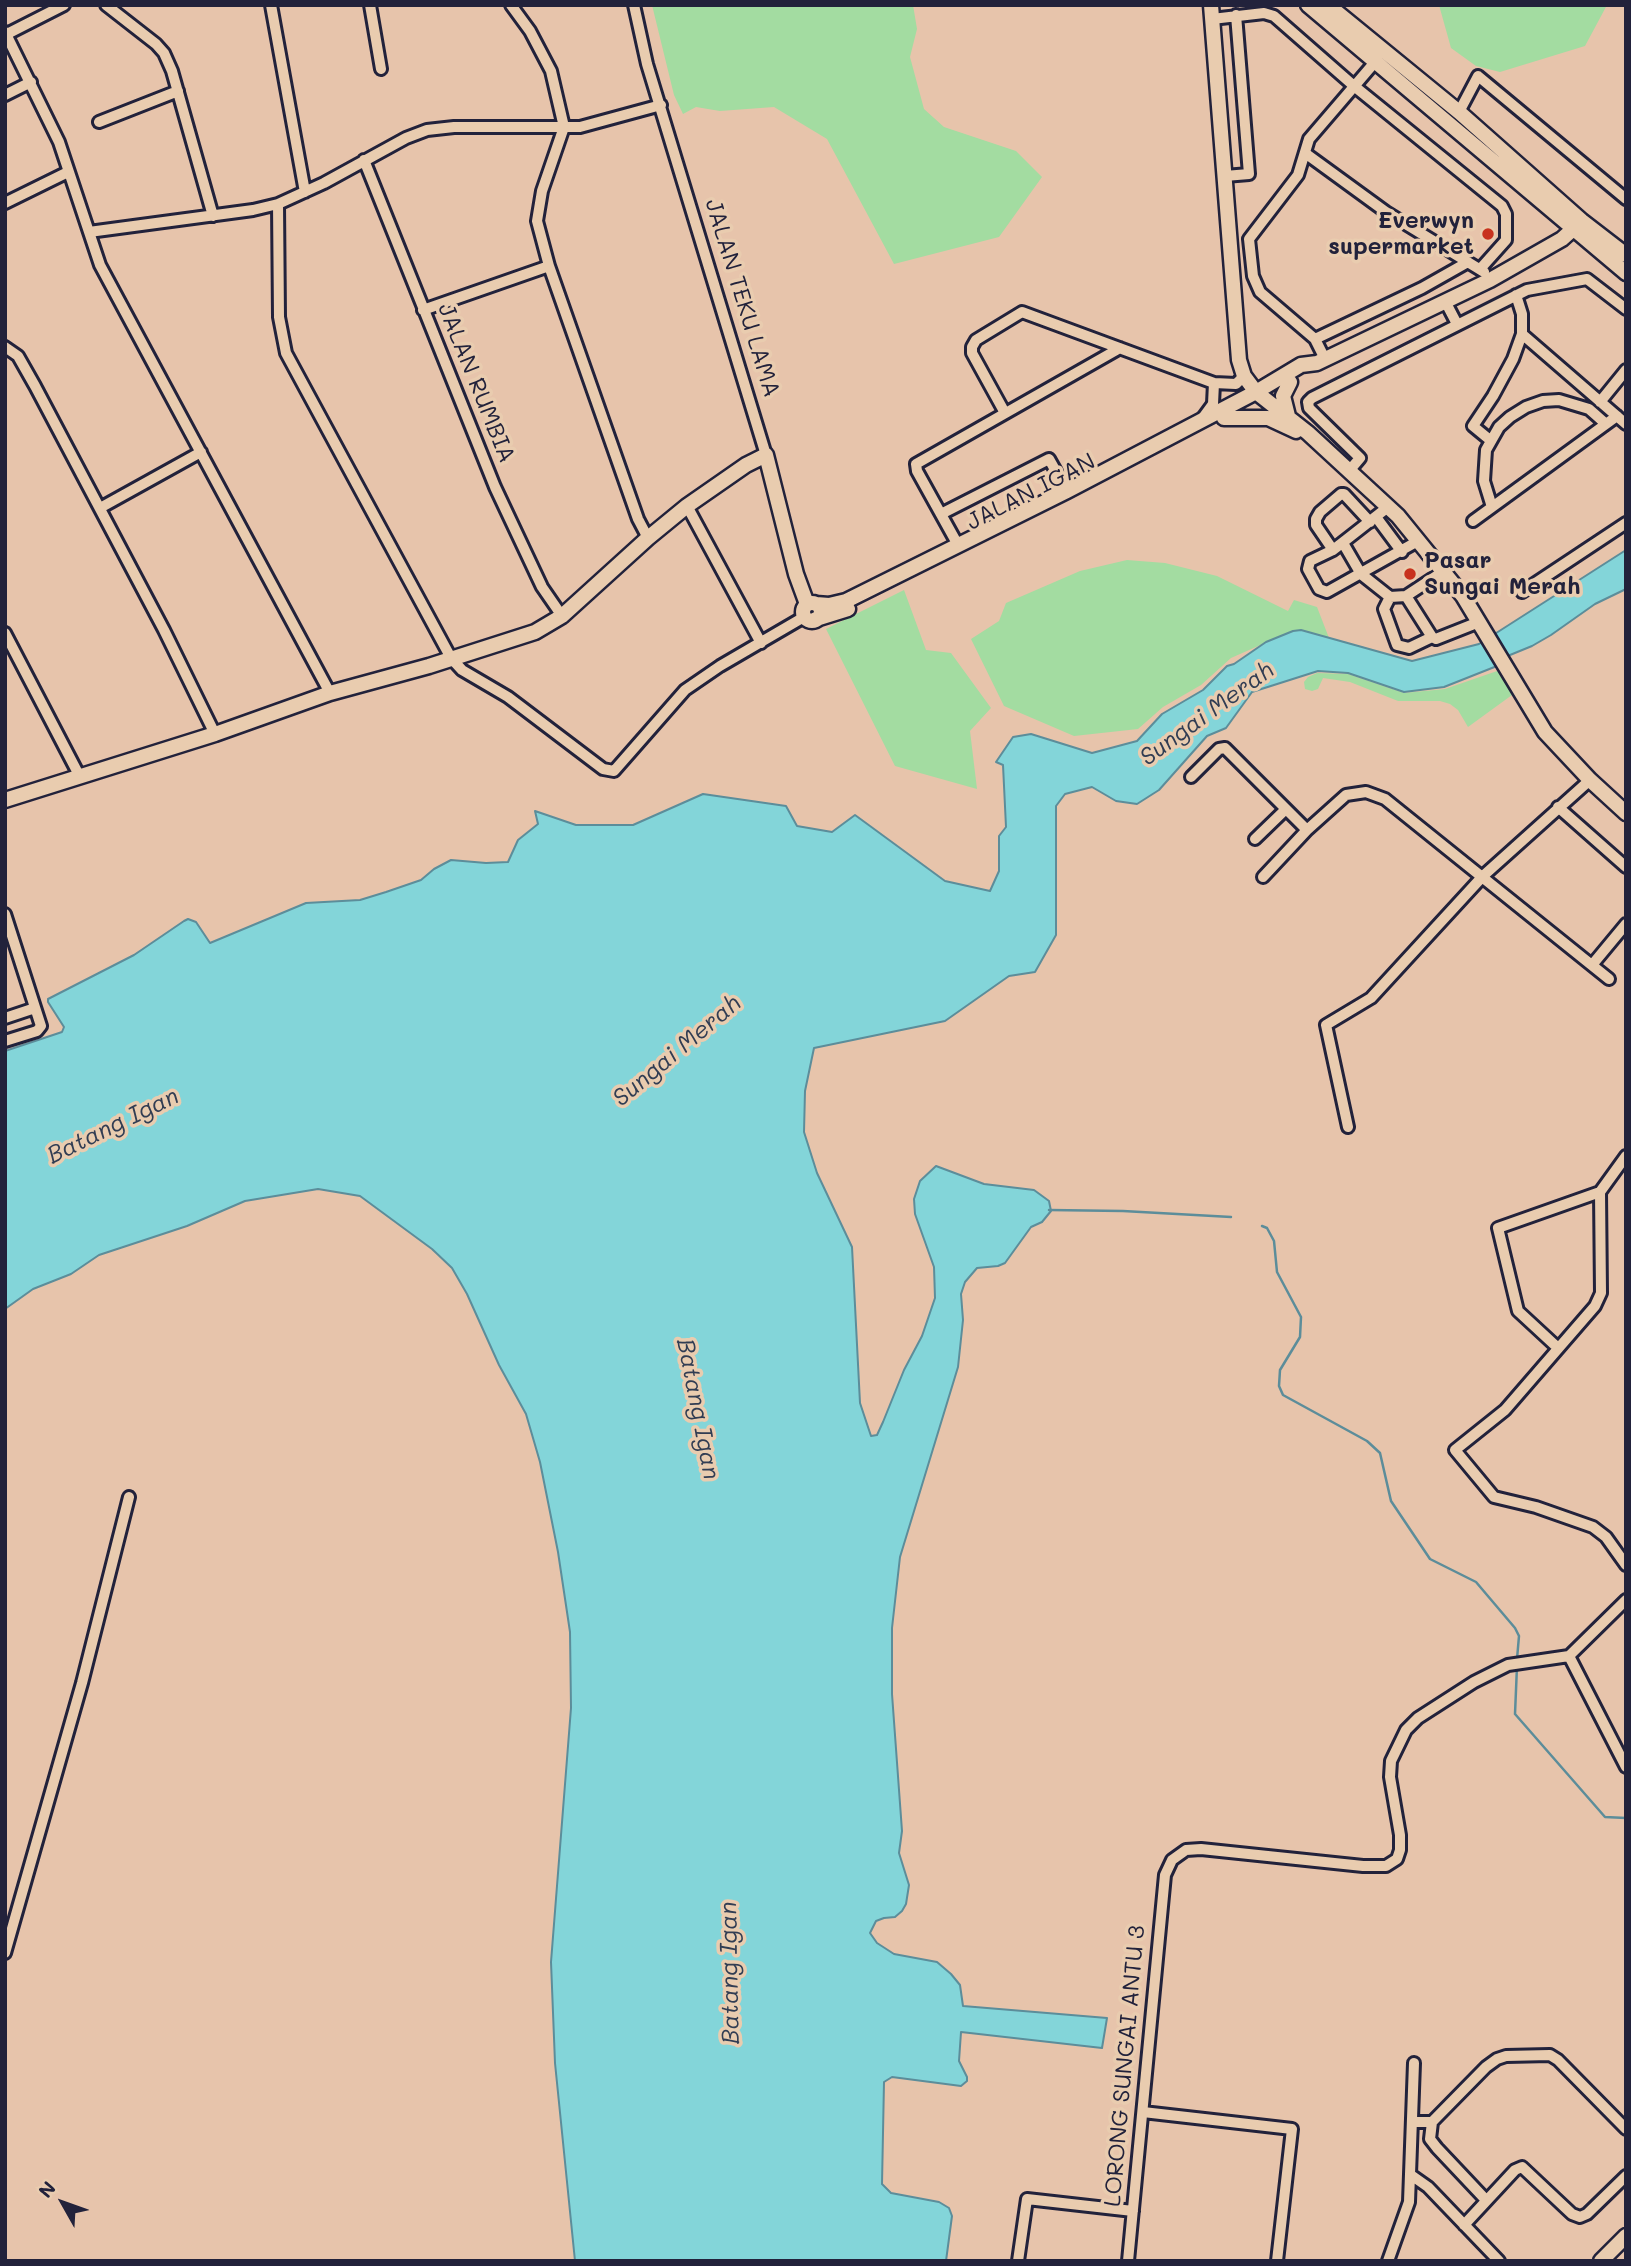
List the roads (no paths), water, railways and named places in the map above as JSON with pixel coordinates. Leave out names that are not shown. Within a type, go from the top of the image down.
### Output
[{"type":"street","points":[[64,5],[6,33],[59,142],[100,265],[330,692]]},
{"type":"street","points":[[106,5],[156,44],[172,71],[213,216]]},
{"type":"street","points":[[271,5],[305,192]]},
{"type":"street","points":[[370,5],[382,69]]},
{"type":"street","points":[[511,5],[530,32],[551,71],[564,127],[537,214],[541,238],[638,519],[648,538]]},
{"type":"street","name":"JALAN TEKU LAMA","points":[[634,5],[647,64],[766,455],[796,574],[811,611]]},
{"type":"street","points":[[1307,5],[1578,226],[1626,256]]},
{"type":"street","points":[[1336,8],[1459,112],[1626,273]]},
{"type":"street","points":[[1485,274],[1508,234],[1506,214],[1502,206],[1354,86],[1274,16],[1264,13],[1236,15],[1212,12],[1235,279],[1239,359],[1244,376],[1260,395],[1289,417],[1388,507],[1418,541],[1444,571],[1479,622],[1545,732],[1590,780],[1626,813]]},
{"type":"street","points":[[1225,176],[1249,174],[1236,15]]},
{"type":"street","points":[[1321,361],[1315,339],[1262,295],[1253,276],[1249,239],[1298,175],[1309,139],[1375,62]]},
{"type":"street","points":[[1459,112],[1478,76],[1626,199]]},
{"type":"street","points":[[5,95],[31,82]]},
{"type":"street","points":[[99,122],[178,91]]},
{"type":"street","points":[[89,232],[213,216],[278,204],[406,138],[427,130],[454,127],[580,127],[661,105]]},
{"type":"street","points":[[1305,153],[1386,212],[1485,274]]},
{"type":"street","name":"JALAN RUMBIA","points":[[364,160],[495,487],[542,587],[562,616]]},
{"type":"street","points":[[5,203],[68,172]]},
{"type":"street","points":[[278,204],[279,317],[286,353],[451,658],[462,670],[508,697],[603,769],[614,771],[685,690],[811,611]]},
{"type":"street","points":[[1005,413],[972,353],[972,347],[976,340],[1022,312],[1236,392],[1260,395],[1290,382],[1321,361],[1445,301],[1485,274],[1578,226]]},
{"type":"street","points":[[1315,339],[1422,288],[1468,261]]},
{"type":"street","points":[[423,310],[549,265]]},
{"type":"street","points":[[1235,279],[1253,276]]},
{"type":"street","points":[[1349,471],[1360,458],[1309,408],[1308,402],[1350,377],[1531,289],[1587,279],[1626,309]]},
{"type":"street","points":[[1490,440],[1473,426],[1493,397],[1513,359],[1522,334],[1522,314],[1516,295]]},
{"type":"street","points":[[1445,301],[1457,324]]},
{"type":"street","points":[[1522,334],[1621,420]]},
{"type":"street","points":[[5,347],[18,356],[36,386],[164,630],[215,734]]},
{"type":"street","points":[[958,545],[916,471],[916,464],[1120,348]]},
{"type":"street","points":[[1260,395],[1301,365],[1321,361]]},
{"type":"street","points":[[1600,402],[1626,370]]},
{"type":"street","points":[[1214,383],[1236,384],[1244,376]]},
{"type":"street","points":[[1289,417],[1283,396],[1290,382]]},
{"type":"street","points":[[1199,422],[1213,404],[1214,383]]},
{"type":"street","name":"JALAN IGAN","points":[[811,611],[849,609],[1224,418],[1260,395]]},
{"type":"street","name":"JALAN IGAN","points":[[811,611],[846,601],[1199,422],[1260,395]]},
{"type":"street","points":[[1492,507],[1483,473],[1490,440],[1510,417],[1543,401],[1559,400],[1589,409],[1606,424]]},
{"type":"street","points":[[1224,418],[1268,418],[1316,441]]},
{"type":"street","points":[[1473,521],[1606,424],[1621,420]]},
{"type":"street","points":[[100,508],[201,452]]},
{"type":"street","points":[[5,800],[215,734],[330,692],[535,632],[562,616],[687,506],[746,465],[766,455]]},
{"type":"street","points":[[941,514],[1049,460],[1067,491]]},
{"type":"street","points":[[1402,552],[1373,519],[1344,494],[1320,512],[1316,519],[1316,525],[1361,574],[1390,597],[1406,596],[1444,571]]},
{"type":"street","points":[[687,506],[761,643]]},
{"type":"street","points":[[1388,507],[1338,546],[1310,561],[1308,569],[1319,589],[1327,592],[1418,541]]},
{"type":"street","points":[[1522,592],[1626,523]]},
{"type":"street","points":[[1406,596],[1432,637]]},
{"type":"street","points":[[1390,597],[1384,609],[1397,645],[1409,648],[1432,637],[1442,637],[1479,622]]},
{"type":"street","points":[[5,633],[79,775]]},
{"type":"street","points":[[1191,777],[1219,750],[1225,748],[1307,830]]},
{"type":"street","points":[[1348,1127],[1326,1026],[1371,998],[1483,876],[1590,780]]},
{"type":"street","points":[[1263,877],[1307,830],[1346,795],[1366,792],[1385,799],[1609,979]]},
{"type":"street","points":[[1558,807],[1626,867]]},
{"type":"street","points":[[1255,839],[1286,808]]},
{"type":"street","points":[[5,914],[41,1026],[39,1030],[5,1041]]},
{"type":"street","points":[[1592,965],[1624,926]]},
{"type":"street","points":[[5,1018],[35,1008]]},
{"type":"street","points":[[1558,1348],[1518,1311],[1498,1228],[1600,1192],[1626,1156]]},
{"type":"street","points":[[1600,1192],[1601,1293],[1595,1306],[1505,1410],[1455,1450],[1494,1497],[1536,1507],[1593,1527],[1606,1536],[1626,1565]]},
{"type":"street","points":[[5,1953],[82,1684],[129,1497]]},
{"type":"street","points":[[1626,1600],[1569,1656],[1626,1767]]},
{"type":"street","name":"LORONG SUNGAI ANTU 3","points":[[1128,2261],[1165,1875],[1172,1860],[1186,1850],[1201,1849],[1363,1866],[1386,1866],[1397,1859],[1400,1850],[1390,1769],[1406,1730],[1419,1718],[1474,1682],[1508,1665],[1569,1656]]},
{"type":"street","points":[[1486,2200],[1430,2139],[1432,2122],[1497,2059],[1506,2056],[1550,2055],[1626,2129]]},
{"type":"street","points":[[1388,2261],[1409,2202],[1414,2063]]},
{"type":"street","points":[[1143,2112],[1292,2129],[1277,2261]]},
{"type":"street","points":[[1413,2122],[1432,2122]]},
{"type":"street","points":[[1464,2225],[1515,2170],[1522,2167],[1572,2214],[1580,2217],[1587,2214],[1626,2176]]},
{"type":"street","points":[[1411,2175],[1428,2188],[1499,2261]]},
{"type":"street","points":[[1018,2261],[1027,2199],[1133,2211]]},
{"type":"street","points":[[1601,2261],[1625,2236]]},
{"type":"water","points":[[1626,550],[1626,589],[1595,604],[1551,635],[1510,655],[1497,666],[1444,687],[1404,692],[1348,673],[1318,671],[1252,692],[1226,728],[1207,736],[1159,790],[1137,804],[1116,801],[1092,787],[1065,794],[1056,806],[1056,935],[1035,972],[1009,976],[945,1021],[814,1048],[805,1091],[804,1132],[817,1173],[852,1247],[860,1403],[871,1436],[877,1435],[904,1370],[922,1336],[935,1298],[934,1267],[915,1214],[914,1199],[920,1181],[936,1166],[984,1184],[1034,1190],[1049,1201],[1051,1211],[1042,1222],[1031,1227],[1005,1263],[977,1268],[965,1282],[961,1294],[963,1320],[958,1367],[900,1557],[892,1628],[892,1694],[902,1831],[899,1853],[909,1885],[902,1911],[895,1917],[876,1921],[870,1933],[877,1943],[894,1954],[937,1962],[960,1985],[963,2006],[1107,2018],[1102,2048],[961,2032],[959,2061],[967,2081],[961,2086],[892,2077],[884,2082],[882,2184],[891,2193],[939,2202],[949,2208],[952,2216],[946,2261],[575,2261],[555,2063],[551,1962],[571,1708],[570,1632],[540,1462],[526,1414],[452,1268],[432,1249],[360,1196],[318,1189],[245,1201],[187,1226],[99,1255],[71,1274],[33,1289],[5,1309],[5,1051],[62,1032],[64,1027],[48,999],[134,955],[188,919],[196,922],[210,943],[306,903],[360,900],[421,880],[451,860],[508,862],[518,840],[538,824],[535,811],[576,825],[633,825],[703,794],[786,806],[797,826],[832,832],[855,815],[945,881],[990,891],[999,871],[999,836],[1006,827],[1003,765],[996,762],[1013,737],[1031,734],[1092,753],[1137,741],[1162,714],[1203,690],[1227,666],[1266,642],[1293,631],[1301,630],[1412,661],[1479,644]]},
{"type":"waterway","points":[[1049,1210],[1231,1217]]},
{"type":"waterway","points":[[1262,1226],[1267,1228],[1274,1241],[1277,1272],[1301,1317],[1300,1337],[1280,1370],[1279,1386],[1283,1395],[1367,1441],[1380,1453],[1391,1501],[1430,1559],[1476,1582],[1515,1628],[1519,1636],[1517,1659]]},
{"type":"waterway","points":[[1517,1666],[1515,1714],[1605,1817],[1626,1818]]},
{"type":"place","name":"Everwyn supermarket","points":[[1488,234]]},
{"type":"place","name":"Pasar Sungai Merah","points":[[1410,574]]},
{"type":"water label","name":"Sungai Merah","points":[[1207,714]]},
{"type":"water label","name":"Sungai Merah","points":[[677,1051]]},
{"type":"water label","name":"Batang Igan","points":[[113,1126]]},
{"type":"water label","name":"Batang Igan","points":[[698,1409]]},
{"type":"water label","name":"Batang Igan","points":[[730,1973]]}]
